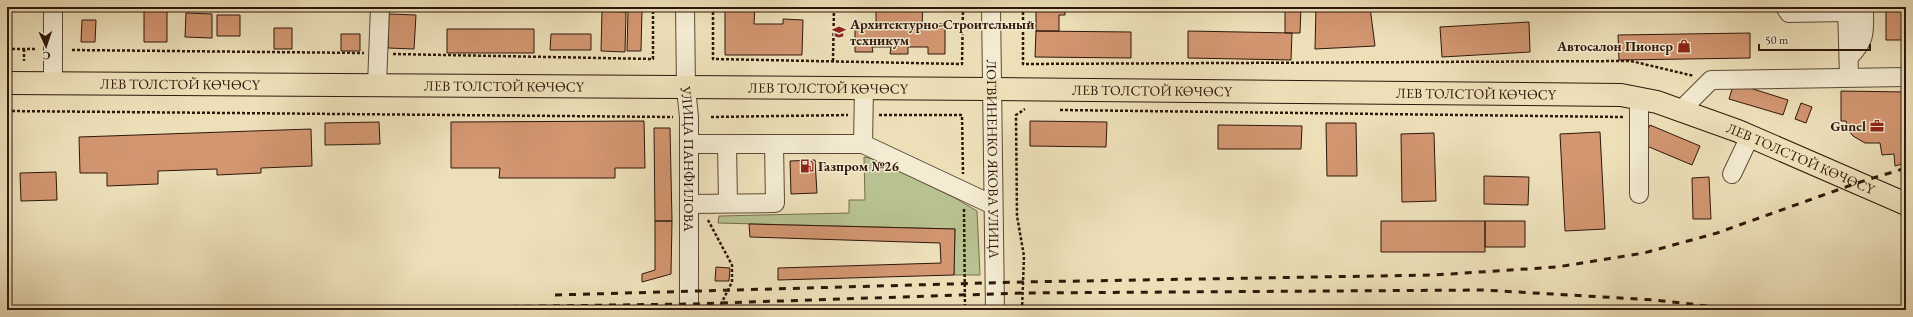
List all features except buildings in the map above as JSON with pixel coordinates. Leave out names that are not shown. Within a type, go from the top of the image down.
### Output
[{"type":"main road","name":"ЛЕВ ТОЛСТОЙ КӨЧӨСҮ","points":[[7,84],[864,88],[1621,95],[1639,107],[1681,110],[1750,136],[1906,204]]},
{"type":"street","points":[[53,7],[53,84]]},
{"type":"street","points":[[377,85],[380,7]]},
{"type":"street","name":"УЛИЦА ПАНФИЛОВА","points":[[685,7],[686,88],[690,144],[689,310]]},
{"type":"street","name":"ЛОГВИНЕНКО ЯКОВА УЛИЦА","points":[[991,7],[995,310]]},
{"type":"street","points":[[1785,7],[1789,13],[1847,9],[1849,77]]},
{"type":"street","points":[[1849,57],[1860,46],[1864,37],[1864,7]]},
{"type":"street","points":[[1681,110],[1711,80],[1906,77]]},
{"type":"street","points":[[863,144],[864,88]]},
{"type":"street","points":[[1639,107],[1639,194]]},
{"type":"street","points":[[1732,174],[1750,136]]},
{"type":"street","points":[[690,144],[863,144],[993,205]]},
{"type":"street","points":[[727,144],[728,204]]},
{"type":"street","points":[[689,204],[775,203],[774,144]]},
{"type":"path","points":[[654,7],[654,59]]},
{"type":"path","points":[[713,7],[713,59],[962,64],[963,7]]},
{"type":"path","points":[[833,61],[834,7]]},
{"type":"path","points":[[1023,7],[1023,64],[1631,61],[1711,80]]},
{"type":"path","points":[[7,49],[36,49]]},
{"type":"path","points":[[24,49],[24,61]]},
{"type":"path","points":[[1055,109],[1639,107]]},
{"type":"path","points":[[1022,310],[1024,256],[1017,216],[1016,115],[1023,109],[1031,109]]},
{"type":"path","points":[[7,111],[676,117]]},
{"type":"path","points":[[711,117],[962,115],[965,310]]},
{"type":"path","points":[[708,204],[708,220],[732,265],[732,282],[718,310]]},
{"type":"green space","points":[[864,157],[874,159],[955,198],[977,211],[980,275],[954,275],[955,229],[718,223],[719,216],[849,213],[849,200],[865,200]]},
{"type":"railway","points":[[555,295],[1022,282],[1434,275],[1557,267],[1644,253],[1717,233],[1857,183],[1906,168]]},
{"type":"railway","points":[[245,310],[690,304],[1022,293],[1483,290],[1655,300],[1743,310]]},
{"type":"place","name":"Архитектурно-Строительный техникум","points":[[839,32]]},
{"type":"place","name":"Автосалон Пионер","points":[[1684,46]]},
{"type":"place","name":"Gunel","points":[[1877,126]]},
{"type":"place","name":"Газпром №26","points":[[807,166]]}]
